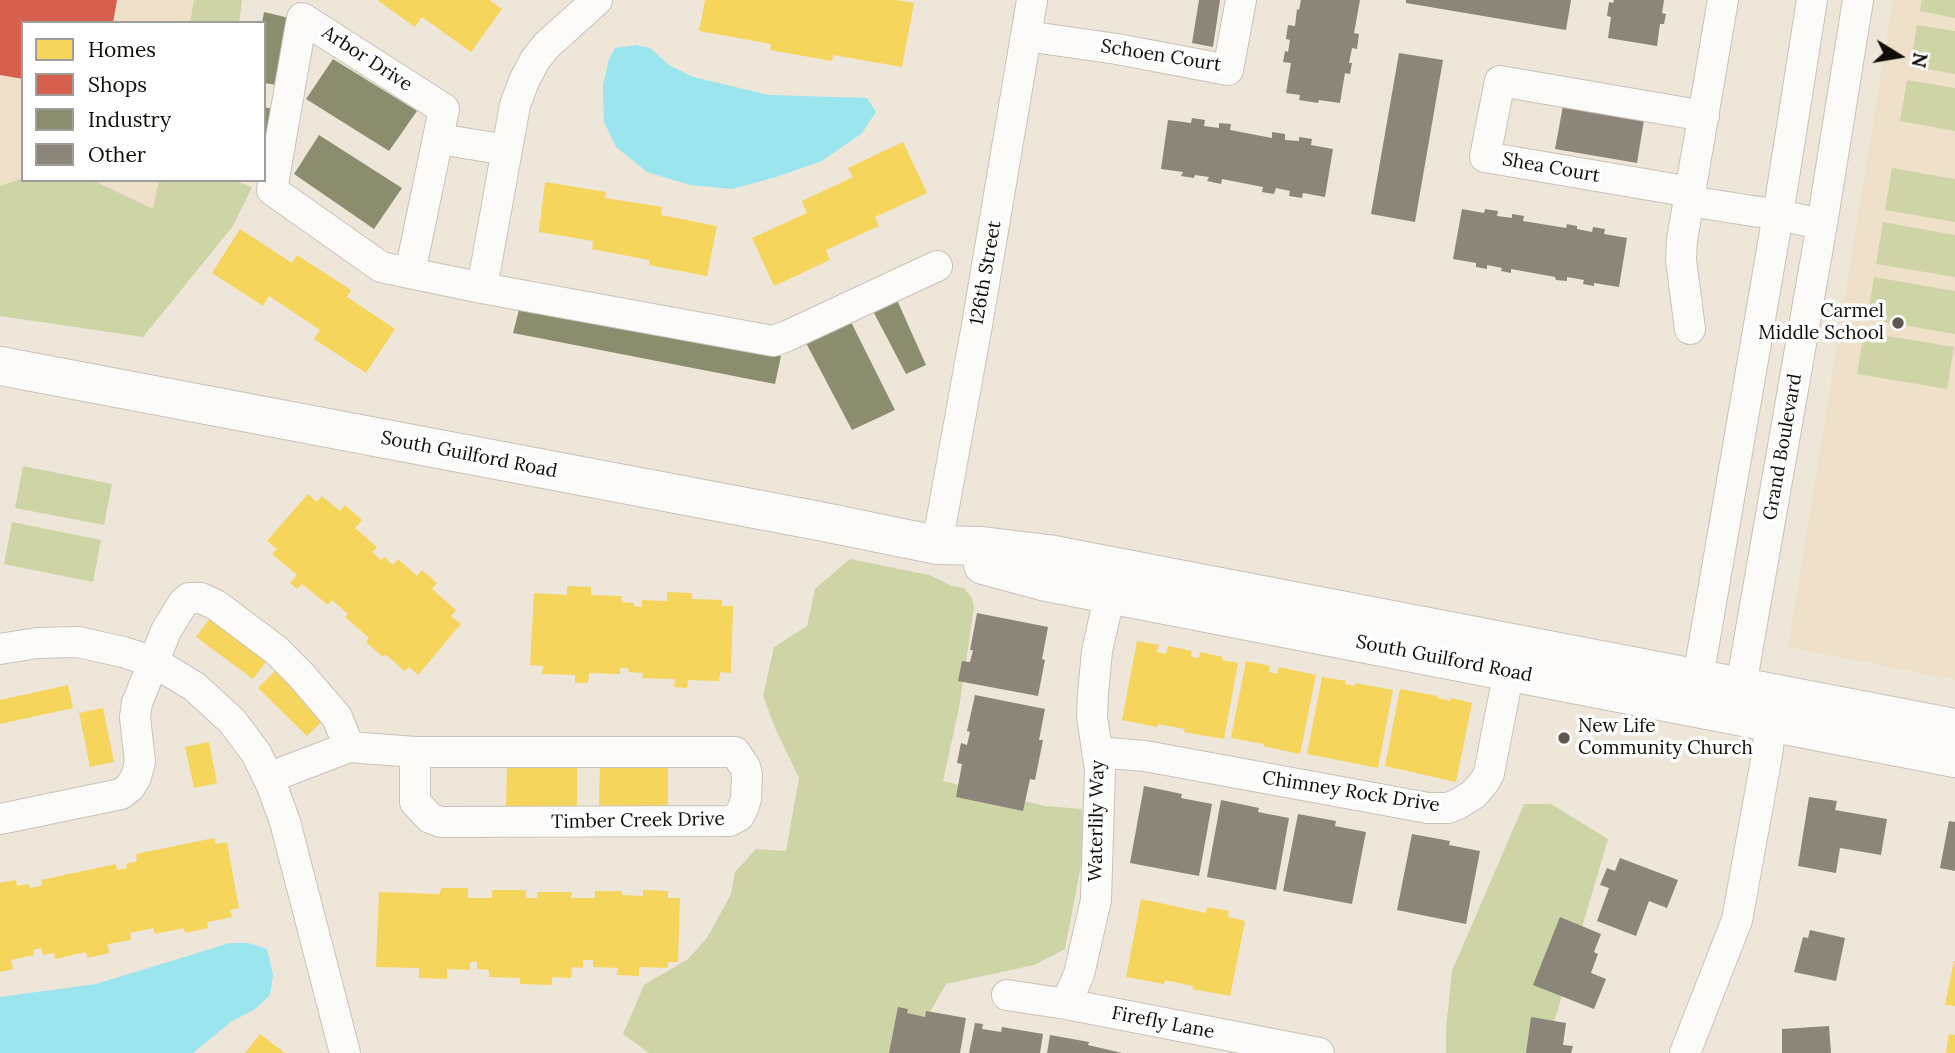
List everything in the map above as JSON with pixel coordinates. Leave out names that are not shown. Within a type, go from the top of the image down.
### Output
[{"type":"main road","name":"South Guilford Road","points":[[0,366],[937,545],[982,546],[1048,554],[1955,728]]},
{"type":"main road","name":"South Guilford Road","points":[[937,545],[973,562],[1042,582],[1955,758]]},
{"type":"street","points":[[482,288],[515,106],[524,81],[535,61],[556,37],[597,0]]},
{"type":"street","name":"126th Street","points":[[937,545],[1032,0]]},
{"type":"street","name":"Schoen Court","points":[[1026,36],[1117,49],[1228,70],[1241,0]]},
{"type":"street","points":[[1690,330],[1681,260],[1682,240],[1723,0]]},
{"type":"street","points":[[1698,678],[1778,215],[1812,0]]},
{"type":"street","name":"Grand Boulevard","points":[[1741,686],[1822,224],[1858,0]]},
{"type":"street","name":"Arbor Drive","points":[[410,273],[444,109],[302,18],[272,190],[382,267],[410,273],[482,288],[773,341],[937,266]]},
{"type":"street","name":"Shea Court","points":[[1690,196],[1485,157],[1500,81],[1704,116]]},
{"type":"street","points":[[439,139],[507,150]]},
{"type":"street","points":[[1690,196],[1822,224]]},
{"type":"street","name":"Waterlily Way","points":[[1066,1004],[1079,974],[1096,900],[1100,769],[1092,717],[1093,694],[1097,651],[1110,594]]},
{"type":"street","points":[[0,819],[121,794],[130,787],[140,762],[135,717],[137,703],[166,631],[183,603],[190,598],[201,598],[216,605],[276,650],[337,717],[349,747]]},
{"type":"street","points":[[0,649],[37,643],[78,642],[123,652],[155,662],[195,687],[232,721],[256,754],[285,822],[345,1053]]},
{"type":"street","name":"Chimney Rock Drive","points":[[1097,752],[1144,756],[1428,808],[1448,808],[1474,794],[1489,773],[1509,671]]},
{"type":"street","points":[[1685,1053],[1737,920],[1771,722]]},
{"type":"street","name":"Timber Creek Drive","points":[[268,778],[349,747],[415,752],[735,752],[747,775],[746,799],[738,816],[730,821],[441,822],[430,818],[415,802],[415,752]]},
{"type":"street","name":"Firefly Lane","points":[[1007,995],[1319,1053]]},
{"type":"shaded area","points":[[0,0],[214,0],[209,21],[21,21],[21,182],[172,182],[139,325],[0,310]]},
{"type":"shaded area","name":"Carmel Middle School","points":[[1893,0],[1955,0],[1955,680],[1788,647]]},
{"type":"green space","points":[[194,0],[242,0],[239,21],[190,21]]},
{"type":"green space","points":[[1922,0],[1955,0],[1955,18],[1920,11]]},
{"type":"green space","points":[[1917,25],[1955,31],[1955,74],[1910,66]]},
{"type":"green space","points":[[1907,80],[1955,88],[1955,131],[1900,121]]},
{"type":"green space","points":[[1892,168],[1955,179],[1955,222],[1885,210]]},
{"type":"green space","points":[[21,179],[21,182],[96,182],[153,209],[159,182],[238,182],[252,187],[233,226],[143,337],[0,316],[0,186]]},
{"type":"green space","points":[[1883,222],[1955,235],[1955,277],[1876,264]]},
{"type":"green space","points":[[1874,277],[1955,291],[1955,334],[1867,319]]},
{"type":"green space","points":[[1864,332],[1954,347],[1947,389],[1857,374]]},
{"type":"green space","points":[[23,466],[112,484],[104,525],[15,508]]},
{"type":"green space","points":[[12,522],[101,540],[93,582],[4,564]]},
{"type":"green space","points":[[850,559],[929,575],[952,586],[964,588],[972,598],[974,608],[959,708],[943,781],[1045,806],[1082,809],[1083,855],[1065,949],[1034,965],[946,984],[907,1053],[649,1053],[623,1034],[644,985],[688,959],[707,938],[731,894],[735,872],[756,849],[786,851],[799,778],[763,696],[774,647],[807,626],[815,589]]},
{"type":"green space","points":[[1524,804],[1551,804],[1608,839],[1545,1053],[1446,1053],[1452,971]]},
{"type":"water","points":[[636,45],[650,48],[669,65],[693,77],[769,95],[867,98],[876,112],[862,133],[822,161],[732,189],[690,185],[647,172],[616,147],[604,122],[603,86],[609,59],[615,48]]},
{"type":"water","points":[[230,943],[248,943],[267,949],[273,975],[270,995],[254,1010],[232,1021],[193,1053],[0,1053],[0,997],[96,984]]},
{"type":"building: Homes","points":[[377,0],[489,0],[502,9],[471,52],[422,17],[415,27]]},
{"type":"building: Homes","points":[[705,0],[896,0],[914,3],[902,67],[833,55],[832,61],[770,50],[771,44],[699,31]]},
{"type":"building: Homes","points":[[903,142],[927,193],[875,217],[879,226],[826,250],[830,260],[774,286],[752,238],[807,213],[802,201],[853,177],[848,168]]},
{"type":"building: Homes","points":[[545,182],[606,192],[605,198],[662,207],[661,215],[717,226],[707,276],[649,265],[649,260],[592,249],[593,241],[539,232]]},
{"type":"building: Homes","points":[[240,229],[292,263],[297,255],[351,290],[347,297],[395,329],[366,373],[314,339],[320,330],[269,296],[263,306],[212,273]]},
{"type":"building: Homes","points":[[308,494],[317,502],[322,496],[340,511],[345,505],[362,520],[355,528],[377,547],[372,552],[393,565],[398,559],[417,576],[422,570],[437,583],[432,589],[456,610],[451,616],[461,624],[418,675],[409,667],[405,671],[385,654],[383,657],[366,642],[369,638],[345,617],[348,614],[332,600],[328,605],[302,584],[297,589],[290,583],[297,575],[272,554],[277,549],[267,541]]},
{"type":"building: Homes","points":[[567,586],[591,587],[591,595],[622,596],[621,602],[642,607],[642,600],[667,601],[667,592],[692,593],[692,599],[722,600],[722,606],[733,606],[731,673],[720,672],[719,681],[688,680],[687,688],[674,687],[675,679],[642,678],[643,673],[629,672],[628,668],[620,668],[620,674],[589,673],[588,683],[575,683],[575,675],[542,674],[543,666],[530,665],[534,593],[567,595]]},
{"type":"building: Homes","points":[[211,617],[268,659],[253,679],[196,637]]},
{"type":"building: Homes","points":[[1137,641],[1159,645],[1157,652],[1166,654],[1168,646],[1192,651],[1191,657],[1199,658],[1200,652],[1238,663],[1224,739],[1184,732],[1185,729],[1122,720]]},
{"type":"building: Homes","points":[[1246,661],[1270,666],[1269,672],[1277,674],[1279,667],[1316,675],[1300,754],[1231,738]]},
{"type":"building: Homes","points":[[277,669],[325,718],[307,736],[258,688]]},
{"type":"building: Homes","points":[[1322,677],[1346,681],[1345,684],[1355,686],[1355,683],[1393,690],[1378,768],[1307,754]]},
{"type":"building: Homes","points":[[68,685],[73,708],[0,724],[0,700]]},
{"type":"building: Homes","points":[[1400,689],[1450,701],[1451,698],[1472,703],[1456,782],[1385,766]]},
{"type":"building: Homes","points":[[103,708],[114,762],[90,767],[79,713]]},
{"type":"building: Homes","points":[[209,742],[217,783],[194,788],[185,747]]},
{"type":"building: Homes","points":[[507,762],[577,763],[577,811],[506,810]]},
{"type":"building: Homes","points":[[600,762],[668,763],[668,812],[599,811]]},
{"type":"building: Homes","points":[[214,838],[216,844],[227,842],[239,908],[230,910],[232,917],[207,922],[208,928],[185,933],[184,928],[155,934],[153,928],[130,933],[131,940],[108,944],[109,953],[87,958],[86,952],[55,959],[54,953],[43,955],[41,948],[33,950],[34,955],[11,960],[13,969],[0,972],[0,883],[16,880],[17,886],[42,886],[41,880],[116,864],[117,870],[127,868],[126,864],[137,861],[136,854]]},
{"type":"building: Homes","points":[[442,888],[468,888],[468,898],[492,898],[492,890],[526,890],[526,898],[537,898],[537,892],[572,892],[571,898],[595,898],[595,891],[622,891],[622,895],[643,896],[643,890],[668,891],[668,898],[680,898],[678,962],[668,962],[668,968],[639,967],[639,976],[617,975],[618,968],[593,967],[593,960],[583,960],[583,968],[572,967],[571,978],[552,977],[552,985],[520,984],[520,978],[489,977],[489,970],[477,969],[477,962],[470,962],[470,970],[447,969],[447,979],[419,978],[419,968],[376,967],[379,892],[439,894]]},
{"type":"building: Homes","points":[[1141,899],[1206,913],[1207,907],[1229,911],[1228,917],[1245,921],[1230,996],[1192,989],[1193,986],[1165,980],[1164,984],[1126,977]]},
{"type":"building: Homes","points":[[1955,961],[1955,1006],[1945,1005]]},
{"type":"building: Homes","points":[[260,1034],[285,1053],[245,1053]]},
{"type":"building: Homes","points":[[1949,1034],[1955,1035],[1955,1053],[1946,1053]]},
{"type":"building: Shops","points":[[0,0],[117,0],[113,21],[21,21],[21,79],[0,75]]},
{"type":"building: Industry","points":[[264,12],[289,18],[277,85],[266,83],[266,21],[262,21]]},
{"type":"building: Industry","points":[[333,59],[417,111],[389,151],[306,99]]},
{"type":"building: Industry","points":[[266,107],[273,109],[266,142]]},
{"type":"building: Industry","points":[[319,135],[402,188],[374,229],[294,174]]},
{"type":"building: Industry","points":[[897,300],[926,365],[906,374],[873,311]]},
{"type":"building: Industry","points":[[520,306],[781,356],[775,384],[513,333]]},
{"type":"building: Industry","points":[[851,322],[895,410],[852,430],[806,343]]},
{"type":"building: Other","points":[[1199,0],[1220,0],[1213,47],[1192,43]]},
{"type":"building: Other","points":[[1301,0],[1360,0],[1354,33],[1359,34],[1357,49],[1352,48],[1350,74],[1345,73],[1340,103],[1299,100],[1300,95],[1286,93],[1291,63],[1283,62],[1290,40],[1286,39],[1288,25],[1295,26]]},
{"type":"building: Other","points":[[1406,0],[1571,0],[1566,30],[1406,3]]},
{"type":"building: Other","points":[[1614,0],[1664,0],[1662,13],[1666,14],[1664,24],[1660,24],[1657,46],[1608,38],[1611,17],[1607,16],[1609,2],[1613,3]]},
{"type":"building: Other","points":[[1399,53],[1443,60],[1415,222],[1371,214]]},
{"type":"building: Other","points":[[1563,106],[1644,120],[1637,163],[1555,149]]},
{"type":"building: Other","points":[[1192,118],[1205,120],[1204,126],[1219,128],[1219,123],[1231,124],[1230,130],[1272,138],[1272,132],[1285,134],[1285,140],[1299,141],[1299,137],[1312,139],[1311,145],[1333,149],[1325,197],[1303,193],[1302,198],[1289,196],[1290,191],[1276,188],[1274,194],[1262,192],[1263,187],[1222,179],[1221,184],[1207,181],[1209,177],[1181,176],[1183,172],[1161,169],[1168,120],[1191,123]]},
{"type":"building: Other","points":[[1462,209],[1484,213],[1485,209],[1498,211],[1497,216],[1524,216],[1523,221],[1566,228],[1567,224],[1592,232],[1593,227],[1605,229],[1604,234],[1627,238],[1619,287],[1583,284],[1584,280],[1567,277],[1567,281],[1556,280],[1555,277],[1511,269],[1511,273],[1487,265],[1487,269],[1476,267],[1476,263],[1453,259]]},
{"type":"building: Other","points":[[977,613],[1048,627],[1038,696],[958,681],[962,661],[970,662]]},
{"type":"building: Other","points":[[975,695],[1045,709],[1039,740],[1043,740],[1035,780],[1030,779],[1023,811],[956,797],[962,764],[957,763],[961,743],[967,745],[970,732],[967,731]]},
{"type":"building: Other","points":[[1144,786],[1182,794],[1181,798],[1212,804],[1199,876],[1130,863]]},
{"type":"building: Other","points":[[1809,797],[1837,801],[1835,810],[1887,819],[1881,855],[1840,848],[1836,873],[1798,866]]},
{"type":"building: Other","points":[[1221,800],[1259,808],[1258,812],[1289,818],[1276,890],[1207,877]]},
{"type":"building: Other","points":[[1298,814],[1336,821],[1335,826],[1366,832],[1352,904],[1283,891]]},
{"type":"building: Other","points":[[1949,821],[1955,822],[1955,871],[1940,868]]},
{"type":"building: Other","points":[[1412,834],[1450,841],[1449,845],[1480,851],[1466,924],[1397,910]]},
{"type":"building: Other","points":[[1620,858],[1678,880],[1667,908],[1649,901],[1636,936],[1597,921],[1609,888],[1600,885],[1607,868],[1615,871]]},
{"type":"building: Other","points":[[1560,917],[1601,934],[1594,952],[1598,954],[1591,973],[1606,979],[1594,1009],[1533,985]]},
{"type":"building: Other","points":[[1810,930],[1845,938],[1836,981],[1794,972],[1803,937],[1808,938]]},
{"type":"building: Other","points":[[898,1007],[908,1009],[907,1013],[925,1017],[926,1011],[966,1018],[960,1053],[889,1053]]},
{"type":"building: Other","points":[[1531,1017],[1566,1023],[1563,1045],[1573,1046],[1571,1053],[1526,1053]]},
{"type":"building: Other","points":[[975,1023],[983,1024],[982,1029],[1001,1032],[1002,1027],[1043,1034],[1040,1053],[969,1053]]},
{"type":"building: Other","points":[[1829,1026],[1831,1053],[1782,1053],[1782,1029]]},
{"type":"building: Other","points":[[1050,1035],[1089,1042],[1088,1045],[1122,1053],[1047,1053]]},
{"type":"place","name":"Carmel Middle School","points":[[1898,323]]},
{"type":"place","name":"New Life Community Church","points":[[1564,738]]}]
